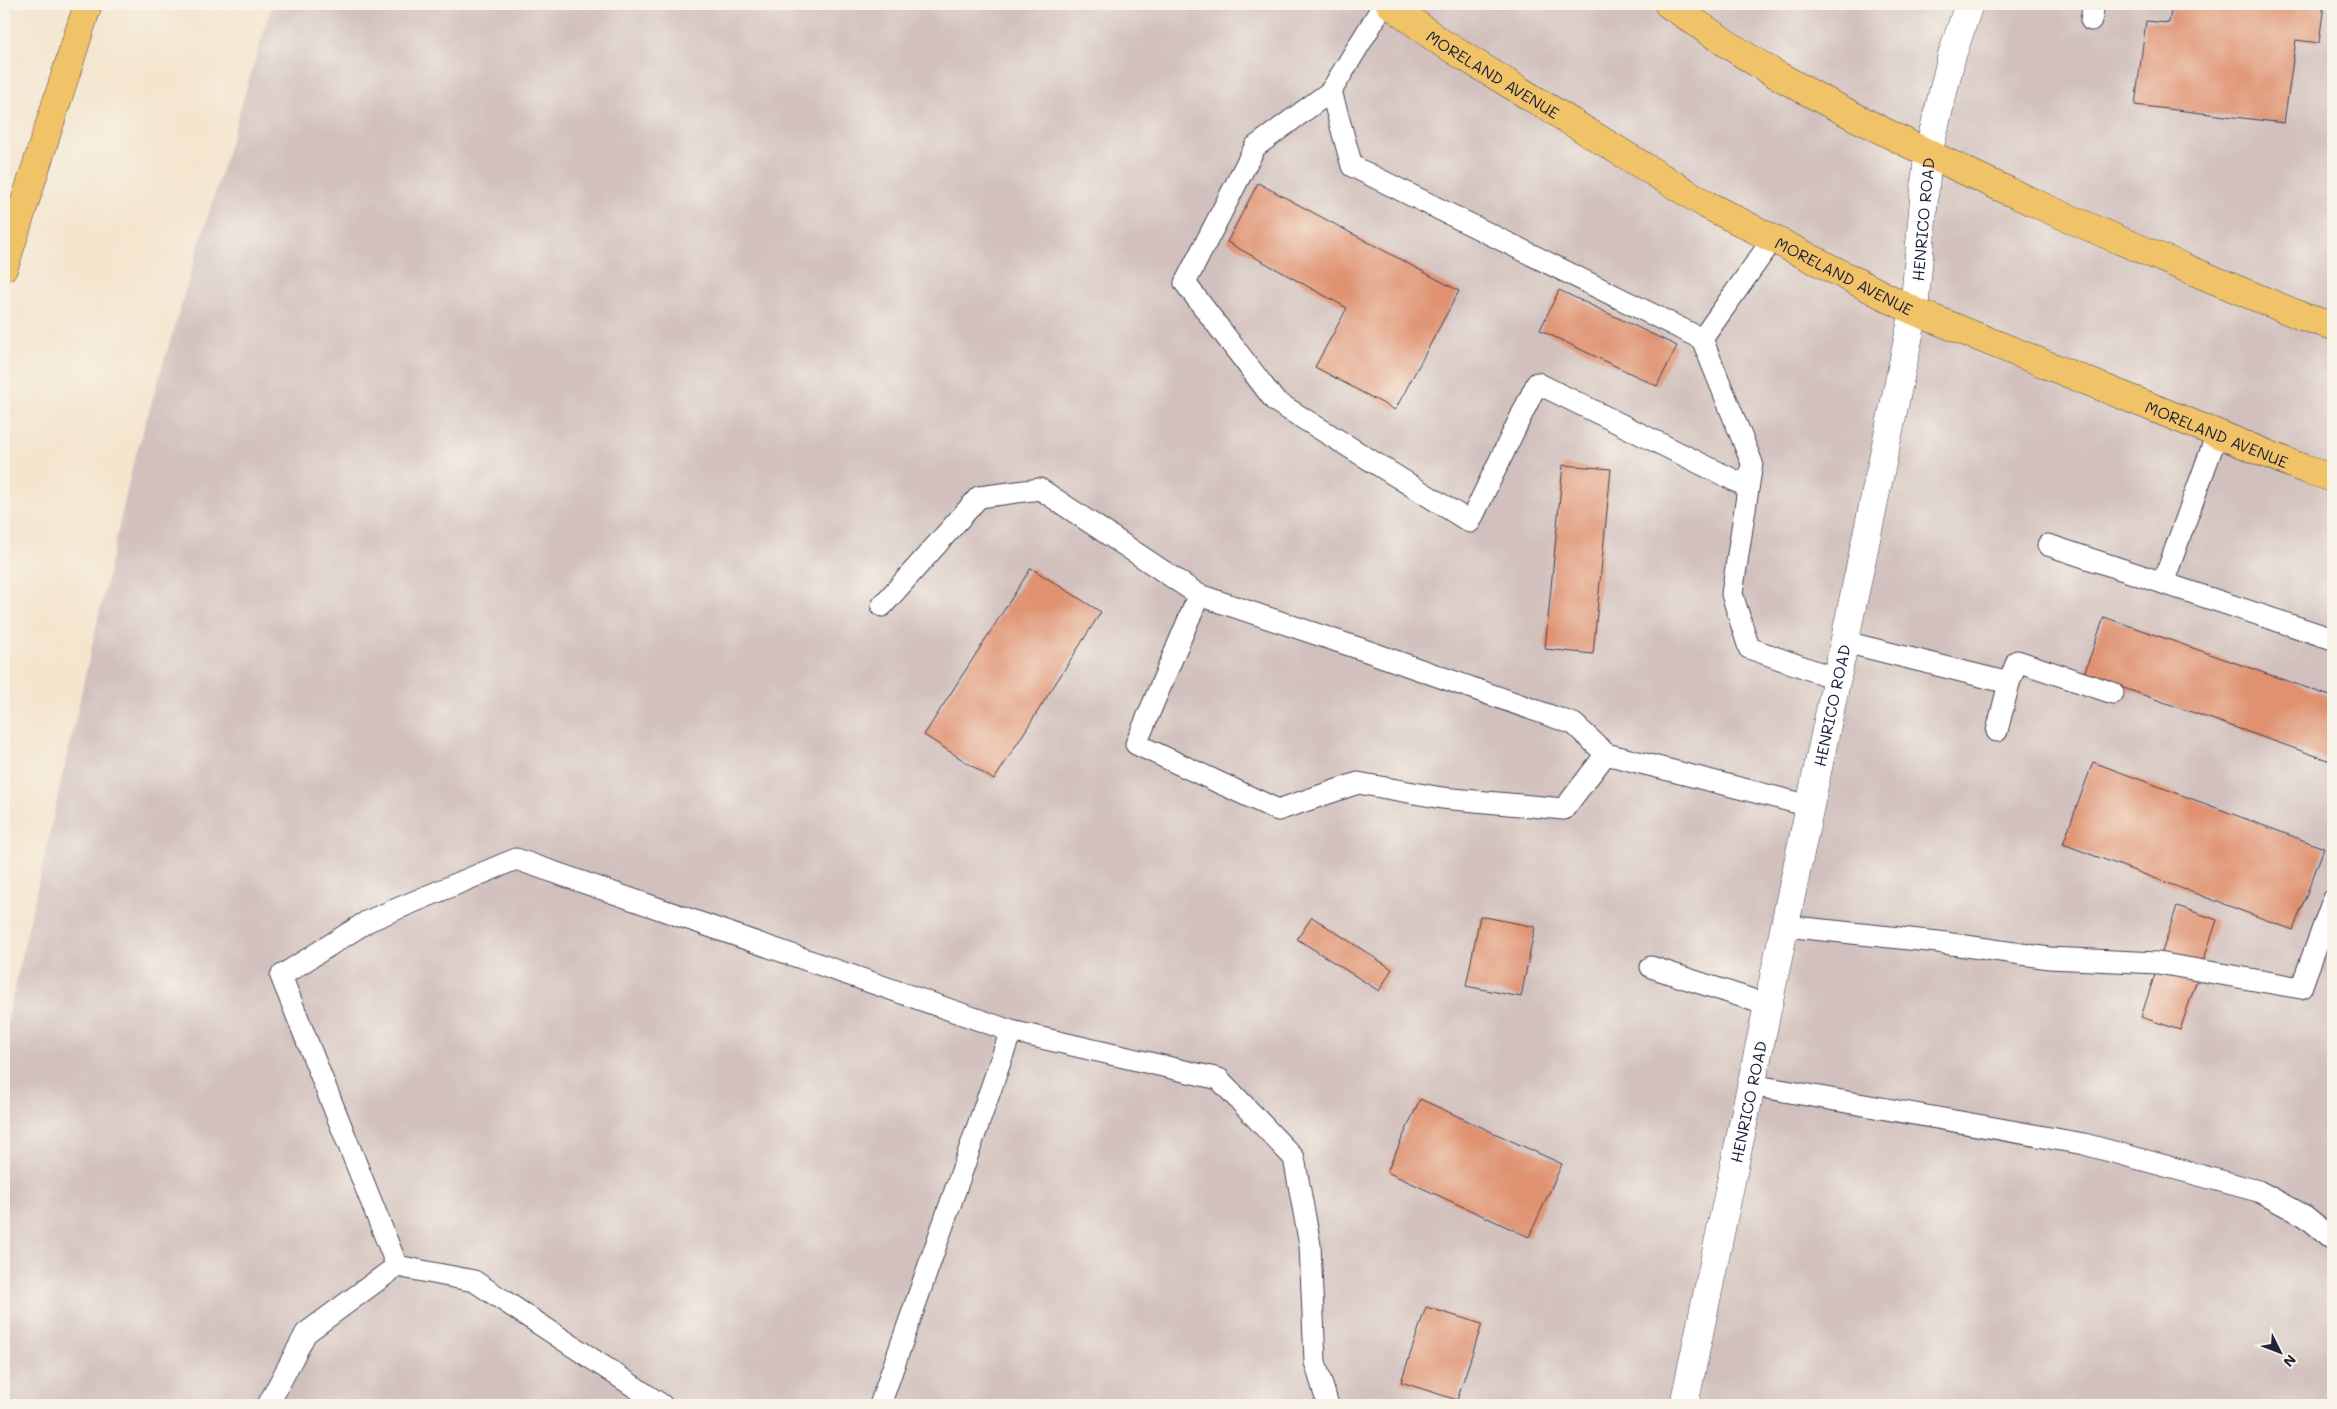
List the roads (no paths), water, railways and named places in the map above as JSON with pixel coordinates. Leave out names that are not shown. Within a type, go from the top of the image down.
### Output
[{"type":"highway","points":[[4,267],[88,4]]},
{"type":"highway","name":"MORELAND AVENUE","points":[[1390,4],[1439,41],[1707,205],[1914,311],[2307,470],[2333,478]]},
{"type":"highway","points":[[1668,4],[1778,76],[1928,154],[2118,240],[2304,317],[2333,326]]},
{"type":"street","name":"HENRICO ROAD","points":[[1684,1405],[1914,311],[1928,154],[1952,55],[1968,4]]},
{"type":"lane","points":[[1384,4],[1331,90],[1255,147],[1185,283],[1275,401],[1470,522],[1537,383],[1748,487]]},
{"type":"lane","points":[[1331,90],[1352,166],[1702,339],[1752,463],[1732,594],[1749,648],[1837,679]]},
{"type":"lane","points":[[1702,339],[1773,238]]},
{"type":"lane","points":[[2163,583],[2217,434]]},
{"type":"lane","points":[[882,606],[979,496],[1040,489],[1199,595],[1364,650],[1574,724],[1606,754],[1810,806]]},
{"type":"lane","points":[[2048,545],[2333,640]]},
{"type":"lane","points":[[1199,595],[1136,744],[1278,810],[1358,783],[1442,798],[1564,809],[1606,754]]},
{"type":"lane","points":[[1844,642],[2009,683]]},
{"type":"lane","points":[[1997,731],[2009,683],[2017,661],[2113,693]]},
{"type":"lane","points":[[397,1266],[281,976],[368,921],[516,859],[1011,1031],[1219,1079],[1294,1158],[1310,1245],[1315,1362],[1328,1405]]},
{"type":"lane","points":[[1785,926],[1938,942],[2049,958],[2158,963],[2301,988],[2333,900]]},
{"type":"lane","points":[[1651,967],[1768,1004]]},
{"type":"lane","points":[[880,1405],[1011,1031]]},
{"type":"lane","points":[[1751,1085],[2093,1146],[2258,1190],[2305,1216],[2333,1239]]},
{"type":"lane","points":[[268,1405],[306,1333],[397,1266],[474,1281],[662,1405]]}]
